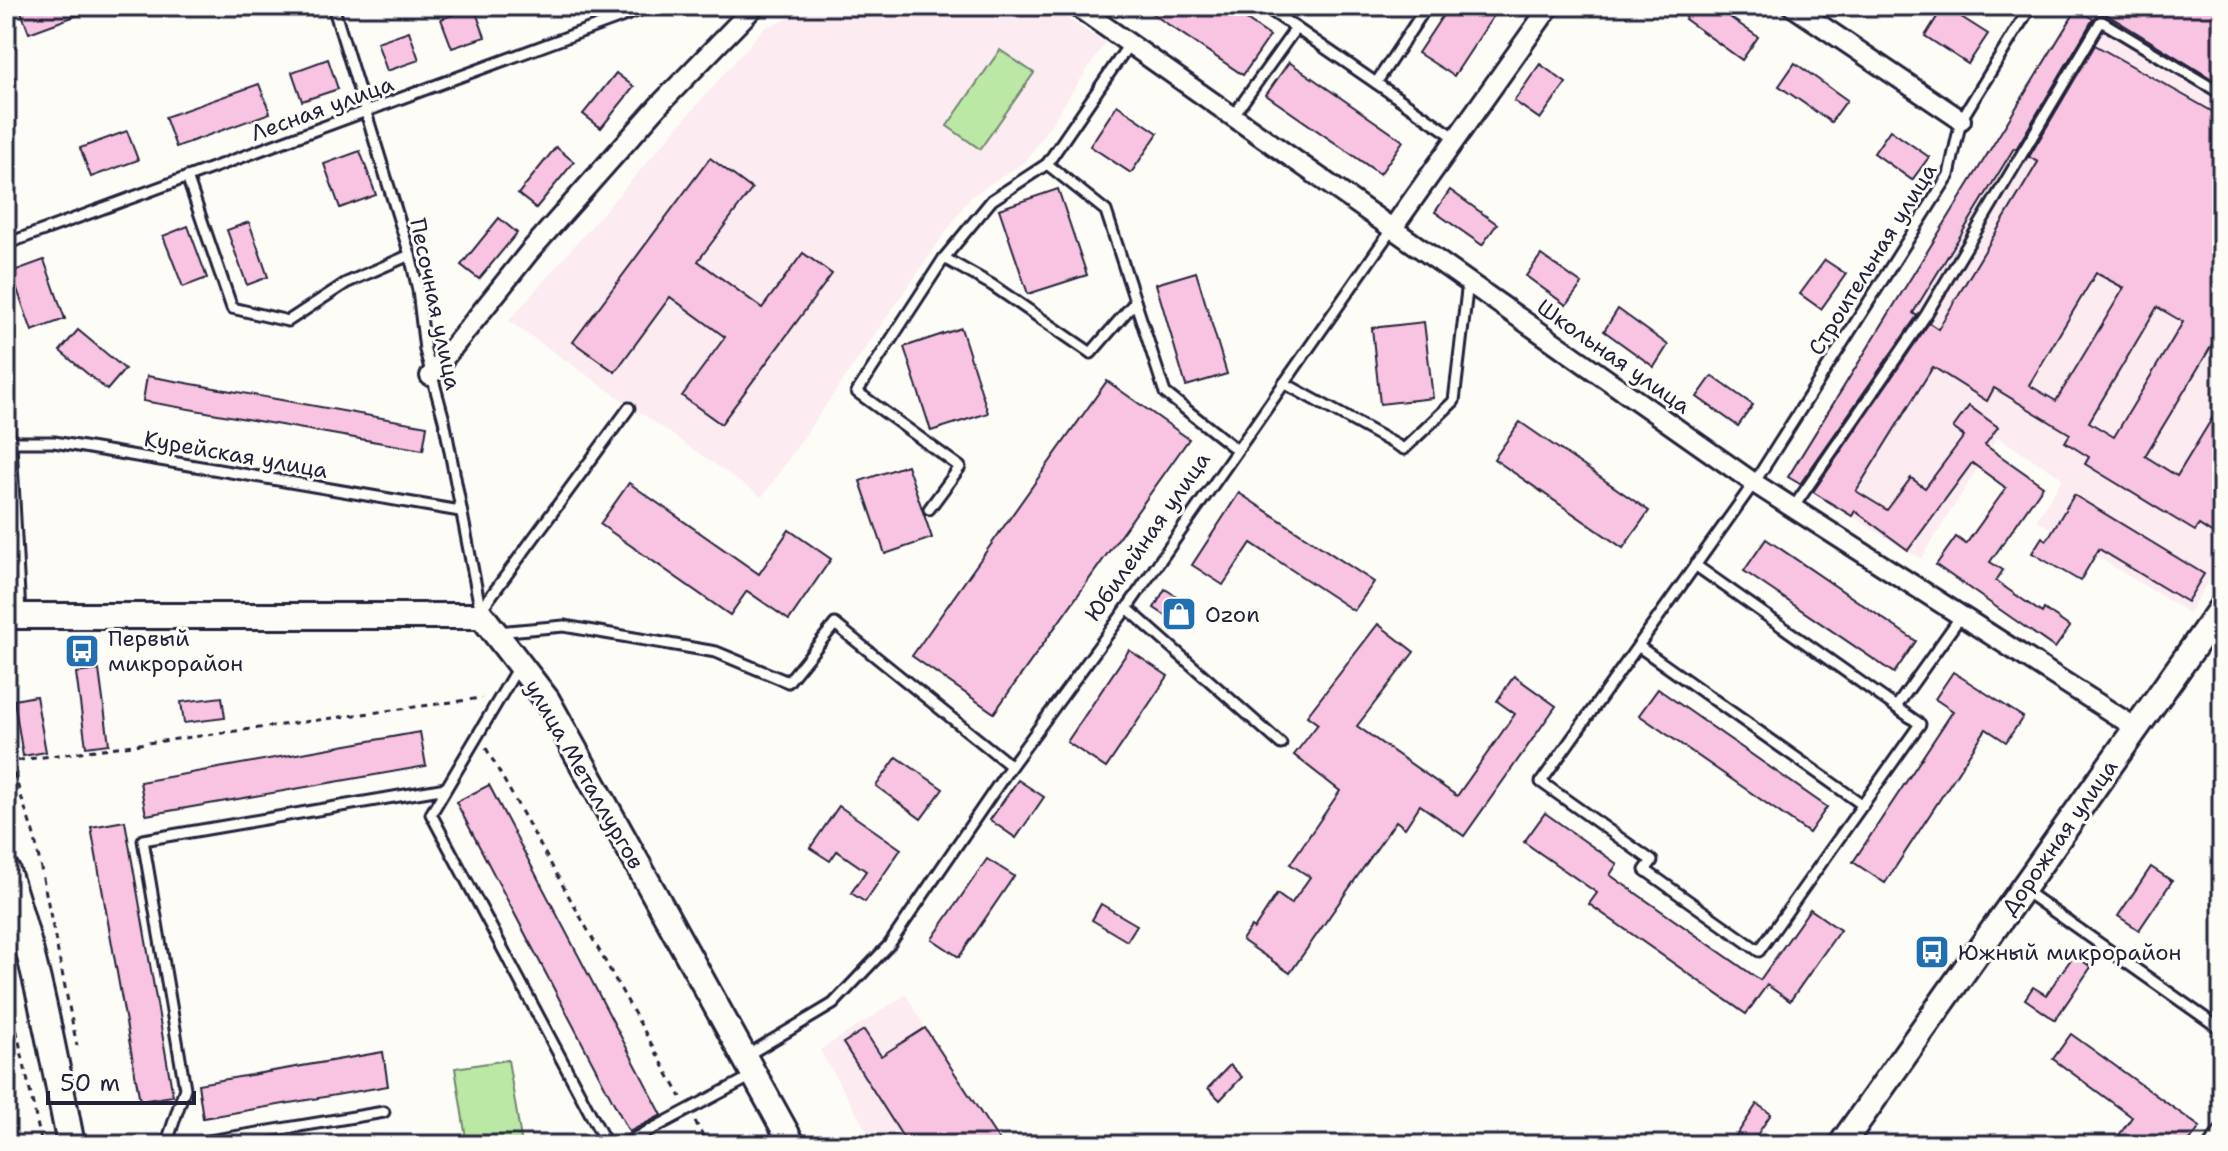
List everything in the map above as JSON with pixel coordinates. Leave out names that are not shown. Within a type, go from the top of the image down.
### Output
[{"type":"main road","points":[[6,871],[24,924],[38,983],[71,1145]]},
{"type":"street","points":[[430,376],[540,240],[660,104],[755,6]]},
{"type":"street","name":"Школьная улица","points":[[1076,6],[1754,483],[2136,728]]},
{"type":"street","name":"Юбилейная улица","points":[[1392,229],[1550,6]]},
{"type":"street","points":[[1792,6],[1961,120]]},
{"type":"street","name":"Дорожная улица","points":[[1841,1145],[2222,607]]},
{"type":"street","points":[[13,616],[485,620]]},
{"type":"street","name":"улица Металлургов","points":[[485,620],[547,700],[793,1145]]},
{"type":"lane","name":"Песочная улица","points":[[333,6],[410,255],[430,376],[444,420],[460,511],[485,620]]},
{"type":"lane","name":"Лесная улица","points":[[6,244],[651,6]]},
{"type":"lane","points":[[1264,6],[1456,138]]},
{"type":"lane","points":[[1376,83],[1427,6]]},
{"type":"lane","name":"Строительная улица","points":[[1863,805],[1759,951],[1645,870],[1652,861],[1541,782],[1754,483],[1949,175],[1961,120],[2031,6]]},
{"type":"lane","points":[[1793,508],[1926,315],[2101,21],[2222,94]]},
{"type":"lane","points":[[1233,116],[1296,28]]},
{"type":"lane","points":[[929,509],[960,467],[857,392],[944,258],[992,200],[1047,164],[1130,43]]},
{"type":"lane","points":[[1047,164],[1106,211],[1165,393],[1237,450]]},
{"type":"lane","points":[[187,177],[232,308],[288,321],[346,283],[410,255]]},
{"type":"lane","name":"Юбилейная улица","points":[[622,1145],[688,1110],[833,1004],[889,945],[1011,766],[1127,608],[1392,229]]},
{"type":"lane","points":[[944,258],[992,285],[1091,353],[1135,302]]},
{"type":"lane","points":[[1284,383],[1404,449],[1454,401],[1468,282]]},
{"type":"lane","points":[[629,408],[485,620],[564,626],[716,652],[788,682],[835,624],[1011,766]]},
{"type":"lane","points":[[6,419],[13,616]]},
{"type":"lane","name":"Курейская улица","points":[[9,443],[54,442],[460,511]]},
{"type":"lane","points":[[1638,646],[1863,805],[1920,724],[1695,565]]},
{"type":"lane","points":[[1127,608],[1281,744]]},
{"type":"lane","points":[[1896,707],[1961,616]]},
{"type":"lane","points":[[519,664],[431,814],[607,1145]]},
{"type":"lane","points":[[166,1145],[185,1088],[143,840],[446,788]]},
{"type":"lane","points":[[2022,889],[2222,1030]]},
{"type":"lane","points":[[185,1145],[384,1112]]},
{"type":"lane","points":[[2209,1145],[2222,1128]]},
{"type":"path","points":[[78,1054],[35,839],[8,762],[501,695]]},
{"type":"path","points":[[478,734],[708,1145]]},
{"type":"path","points":[[6,983],[42,1145]]},
{"type":"shaded area","points":[[822,6],[1047,6],[1105,43],[1026,161],[970,197],[762,497],[509,321],[764,28]]},
{"type":"shaded area","points":[[2079,6],[2133,6],[2222,61],[2222,559],[2189,613],[2037,520],[2063,478],[1997,437],[1921,559],[1788,477]]},
{"type":"shaded area","points":[[906,995],[1002,1145],[875,1145],[820,1050]]},
{"type":"green space","points":[[1000,50],[1034,73],[980,149],[947,126]]},
{"type":"green space","points":[[508,1060],[522,1145],[467,1145],[455,1068]]},
{"type":"building","points":[[19,6],[97,6],[97,8],[29,33]]},
{"type":"building","points":[[1141,6],[1226,6],[1270,36],[1243,75]]},
{"type":"building","points":[[1449,6],[1500,6],[1454,76],[1418,53]]},
{"type":"building","points":[[1694,6],[1714,6],[1758,37],[1742,60],[1685,19]]},
{"type":"building","points":[[1944,6],[1988,34],[1968,64],[1925,36]]},
{"type":"building","points":[[2093,6],[2207,6],[2222,15],[2222,85]]},
{"type":"building","points":[[474,7],[485,37],[452,48],[441,19]]},
{"type":"building","points":[[2077,9],[2093,19],[1913,313],[1917,316],[1800,484],[1788,477]]},
{"type":"building","points":[[409,31],[419,60],[387,71],[377,42]]},
{"type":"building","points":[[2095,45],[2222,117],[2222,344],[2215,340],[2145,456],[2177,476],[2222,402],[2222,540],[2199,525],[2195,531],[2085,464],[2089,457],[2065,442],[2070,434],[1994,388],[1987,401],[1933,367],[1856,491],[1887,510],[1911,478],[1925,488],[1964,436],[1953,428],[1969,406],[1998,427],[1985,445],[2043,486],[1990,562],[2003,570],[1996,581],[2042,613],[2044,609],[2070,627],[2055,648],[1936,565],[1956,537],[1966,544],[2006,488],[1972,463],[1908,550],[1855,511],[1852,516],[1813,492],[1929,323],[1938,329],[2038,162],[2029,157]],"holes":[[[2096,273],[2124,288],[2056,401],[2029,385]],[[2157,307],[2183,322],[2114,437],[2089,422]]]},
{"type":"building","points":[[328,59],[338,89],[302,101],[292,72]]},
{"type":"building","points":[[1289,62],[1403,141],[1380,174],[1266,95]]},
{"type":"building","points":[[1795,63],[1847,100],[1831,122],[1779,86]]},
{"type":"building","points":[[1540,64],[1566,83],[1540,119],[1514,101]]},
{"type":"building","points":[[616,73],[634,87],[601,128],[583,114]]},
{"type":"building","points":[[259,84],[270,113],[176,147],[165,117]]},
{"type":"building","points":[[1117,105],[1158,133],[1131,173],[1090,146]]},
{"type":"building","points":[[1890,130],[1929,157],[1912,180],[1874,153]]},
{"type":"building","points":[[127,131],[138,160],[91,177],[80,148]]},
{"type":"building","points":[[556,147],[574,162],[536,208],[518,194]]},
{"type":"building","points":[[360,151],[376,195],[340,208],[324,164]]},
{"type":"building","points":[[710,158],[752,189],[698,261],[762,308],[803,253],[832,274],[721,424],[682,396],[725,337],[670,297],[615,372],[573,342]]},
{"type":"building","points":[[1058,189],[1087,275],[1028,294],[999,209]]},
{"type":"building","points":[[1450,190],[1497,224],[1482,245],[1435,212]]},
{"type":"building","points":[[499,218],[517,233],[479,279],[461,265]]},
{"type":"building","points":[[249,222],[268,277],[247,285],[227,230]]},
{"type":"building","points":[[188,226],[207,278],[183,287],[163,236]]},
{"type":"building","points":[[1541,255],[1582,284],[1566,305],[1526,276]]},
{"type":"building","points":[[44,260],[65,319],[32,331],[11,272]]},
{"type":"building","points":[[1825,260],[1846,274],[1821,309],[1800,294]]},
{"type":"building","points":[[1196,272],[1227,374],[1186,386],[1156,284]]},
{"type":"building","points":[[1618,309],[1668,345],[1654,367],[1604,331]]},
{"type":"building","points":[[1424,322],[1433,398],[1380,404],[1372,328]]},
{"type":"building","points":[[961,328],[988,413],[931,431],[904,347]]},
{"type":"building","points":[[78,330],[125,369],[107,390],[60,351]]},
{"type":"building","points":[[147,376],[427,426],[423,450],[143,401]]},
{"type":"building","points":[[1712,376],[1753,405],[1738,426],[1697,397]]},
{"type":"building","points":[[1107,381],[1189,439],[994,713],[912,656]]},
{"type":"building","points":[[1520,422],[1649,511],[1623,548],[1494,459]]},
{"type":"building","points":[[907,465],[932,538],[885,554],[860,481]]},
{"type":"building","points":[[629,483],[759,574],[789,530],[831,559],[789,620],[747,591],[730,615],[600,524]]},
{"type":"building","points":[[1239,493],[1374,582],[1354,611],[1251,543],[1223,585],[1192,565]]},
{"type":"building","points":[[2074,495],[2204,574],[2187,602],[2099,549],[2080,581],[2032,553],[2042,537],[2047,540]]},
{"type":"building","points":[[1766,539],[1916,641],[1894,673],[1744,571]]},
{"type":"building","points":[[1165,589],[1192,606],[1180,625],[1154,608]]},
{"type":"building","points":[[1378,624],[1414,652],[1357,726],[1457,796],[1515,714],[1497,701],[1514,676],[1556,706],[1464,836],[1420,805],[1405,828],[1396,821],[1290,973],[1242,940],[1251,927],[1254,929],[1277,894],[1291,904],[1310,877],[1290,864],[1340,791],[1294,755],[1318,724],[1307,716]]},
{"type":"building","points":[[1129,650],[1168,676],[1106,768],[1067,742]]},
{"type":"building","points":[[99,670],[109,744],[86,747],[76,673]]},
{"type":"building","points":[[1953,672],[2023,717],[2006,742],[1986,729],[1885,883],[1853,862],[1953,711],[1935,699]]},
{"type":"building","points":[[1658,689],[1827,807],[1809,833],[1639,715]]},
{"type":"building","points":[[36,696],[46,752],[23,756],[14,700]]},
{"type":"building","points":[[222,697],[225,718],[184,723],[181,702]]},
{"type":"building","points":[[420,732],[426,766],[146,815],[140,782]]},
{"type":"building","points":[[897,757],[943,789],[921,819],[876,786]]},
{"type":"building","points":[[1018,780],[1044,797],[1016,838],[990,820]]},
{"type":"building","points":[[489,785],[662,1115],[629,1132],[456,802]]},
{"type":"building","points":[[839,806],[901,849],[865,902],[851,893],[866,871],[837,851],[830,861],[810,848]]},
{"type":"building","points":[[1545,813],[1617,864],[1610,875],[1760,980],[1810,909],[1840,930],[1790,1001],[1767,985],[1746,1014],[1589,904],[1597,893],[1524,842]]},
{"type":"building","points":[[125,821],[173,1096],[140,1101],[91,827]]},
{"type":"building","points":[[987,859],[1014,876],[959,957],[932,939]]},
{"type":"building","points":[[2151,867],[2172,881],[2139,930],[2118,916]]},
{"type":"building","points":[[1101,904],[1137,925],[1127,941],[1092,920]]},
{"type":"building","points":[[2074,955],[2091,967],[2055,1020],[2025,999],[2033,987],[2046,995]]},
{"type":"building","points":[[925,1028],[1002,1145],[908,1145],[843,1043],[864,1030],[881,1056]]},
{"type":"building","points":[[2071,1034],[2200,1127],[2187,1145],[2112,1145],[2132,1117],[2053,1059]]},
{"type":"building","points":[[383,1052],[388,1086],[203,1118],[198,1084]]},
{"type":"building","points":[[1230,1065],[1242,1077],[1220,1100],[1208,1088]]},
{"type":"building","points":[[1757,1104],[1771,1114],[1750,1145],[1730,1145]]},
{"type":"place","name":"Ozon","points":[[1179,614]]},
{"type":"place","name":"Первый микрорайон","points":[[82,651]]},
{"type":"place","name":"Южный микрорайон","points":[[1932,952]]}]
